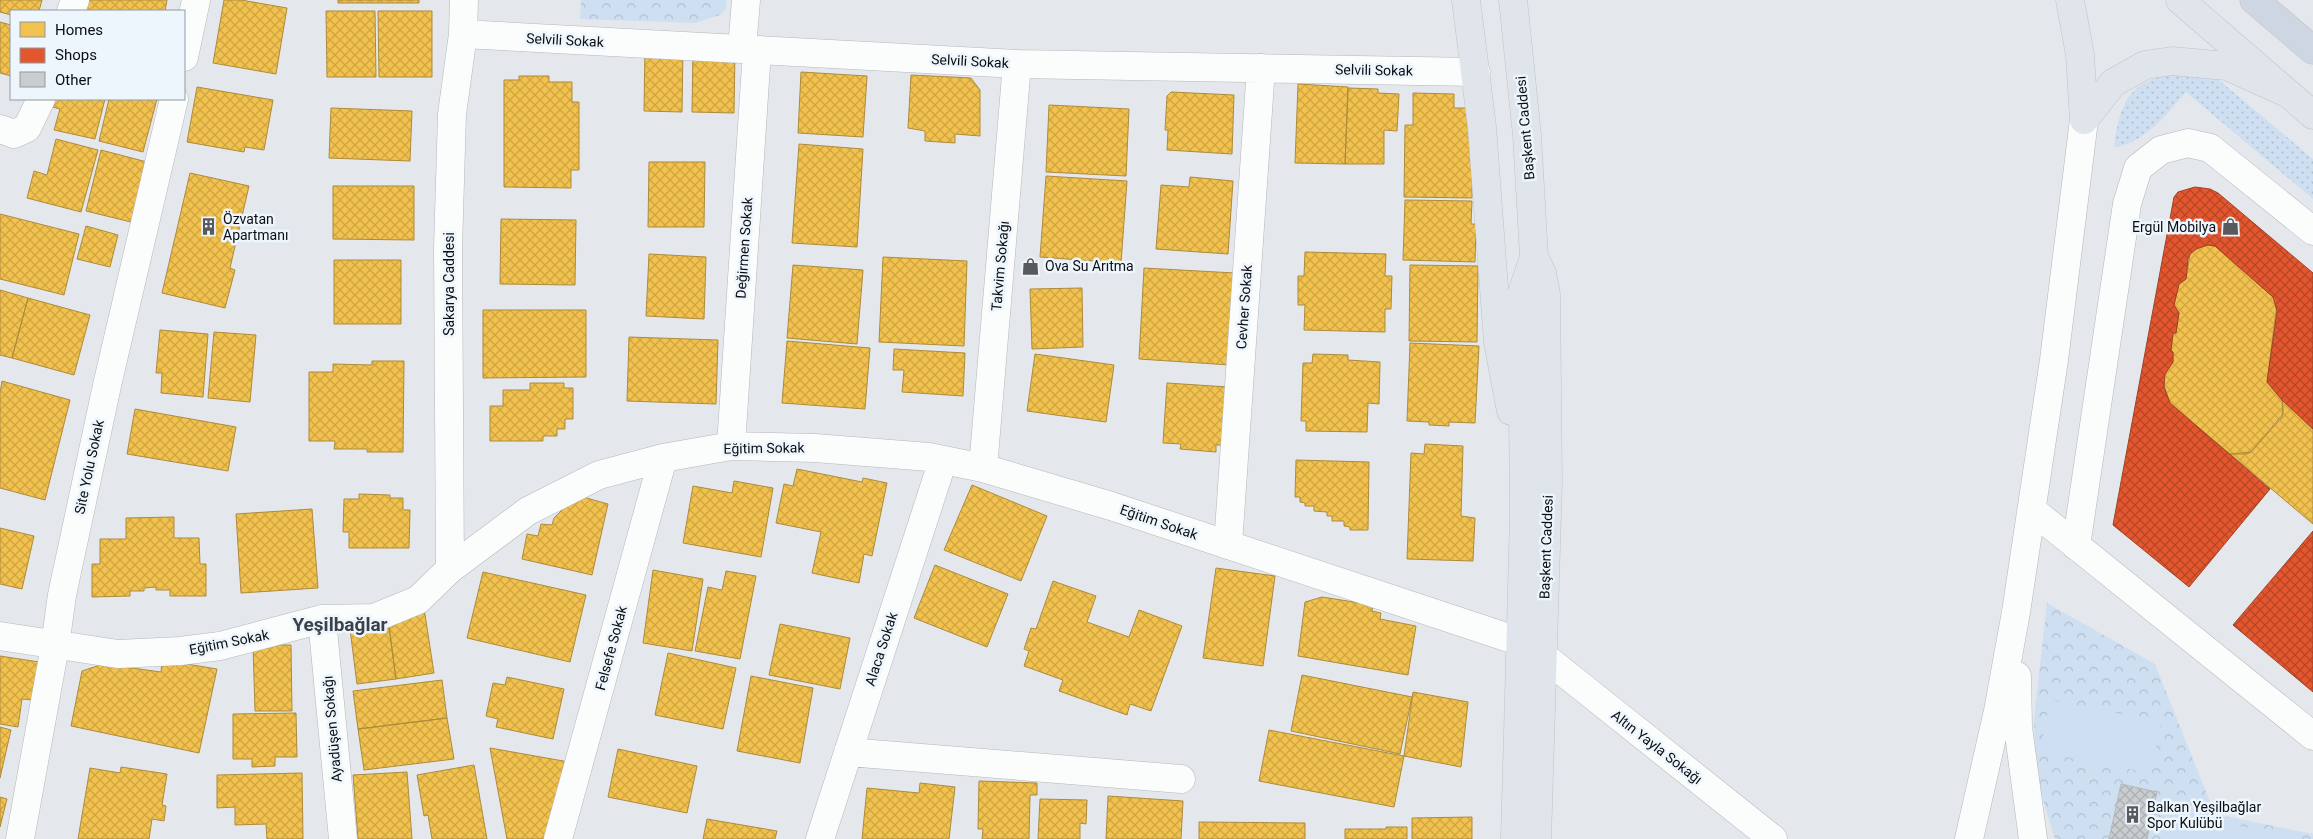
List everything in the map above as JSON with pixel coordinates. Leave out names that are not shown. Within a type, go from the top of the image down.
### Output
[{"type":"highway","points":[[2254,0],[2313,50]]},
{"type":"main road","points":[[1466,0],[1476,72],[1498,342],[1524,486]]},
{"type":"main road","name":"Başkent Caddesi","points":[[1513,0],[1527,134],[1534,257],[1522,294],[1524,486],[1537,839]]},
{"type":"main road","points":[[2070,0],[2080,55],[2084,120]]},
{"type":"main road","points":[[2180,0],[2313,115]]},
{"type":"main road","points":[[2084,120],[2113,83],[2145,64],[2172,61],[2227,66],[2289,94]]},
{"type":"main road","name":"Başkent Caddesi","points":[[1515,839],[1531,649],[1548,482],[1546,294],[1542,273],[1534,257]]},
{"type":"street","points":[[185,51],[196,0]]},
{"type":"street","name":"Sakarya Caddesi","points":[[450,569],[448,248],[452,114],[463,34],[464,0]]},
{"type":"street","name":"Değirmen Sokak","points":[[731,446],[750,50],[746,0]]},
{"type":"street","name":"Selvili Sokak","points":[[463,34],[1017,64],[1476,72]]},
{"type":"street","name":"Takvim Sokağı","points":[[983,468],[1017,64]]},
{"type":"street","name":"Cevher Sokak","points":[[1228,545],[1261,68]]},
{"type":"street","points":[[0,129],[14,134],[28,128],[41,100]]},
{"type":"street","name":"Site Yolu Sokak","points":[[20,839],[55,646],[62,595],[108,381],[174,100]]},
{"type":"street","points":[[1969,839],[1998,712],[2016,612],[2054,360],[2084,120]]},
{"type":"street","points":[[2076,546],[2128,204],[2138,168],[2162,150],[2188,142],[2210,148],[2313,231]]},
{"type":"street","name":"Eğitim Sokak","points":[[0,636],[55,646],[118,654],[180,651],[220,646],[322,619],[374,618],[418,600],[450,569],[528,511],[599,474],[663,458],[731,446],[815,448],[929,457],[983,468],[1111,506],[1531,649]]},
{"type":"street","name":"Felsefe Sokak","points":[[558,839],[663,458]]},
{"type":"street","name":"Alaca Sokak","points":[[820,839],[943,460]]},
{"type":"street","points":[[2032,510],[2313,736]]},
{"type":"street","points":[[2016,612],[2018,727],[2033,839]]},
{"type":"street","name":"Ayadüşen Sokağı","points":[[322,619],[343,839]]},
{"type":"street","name":"Altın Yayla Sokağı","points":[[1531,649],[1773,839]]},
{"type":"street","points":[[848,752],[1181,779]]},
{"type":"green space","points":[[581,0],[727,0],[726,9],[720,15],[695,23],[580,19]]},
{"type":"green space","points":[[2180,71],[2214,76],[2313,159],[2313,199],[2186,92],[2163,118],[2145,134],[2125,145],[2114,147],[2120,116],[2131,94],[2150,80]]},
{"type":"green space","points":[[2047,603],[2155,664],[2215,814],[2313,834],[2313,839],[2055,839],[2035,774],[2034,718]]},
{"type":"green space","points":[[2050,700],[2161,722],[2151,773],[2040,752]]},
{"type":"green space","points":[[2173,813],[2304,839],[2167,839]]},
{"type":"building: Homes","points":[[0,0],[42,0],[39,10],[10,10],[10,15],[0,12]]},
{"type":"building: Homes","points":[[85,0],[167,0],[165,10],[83,10]]},
{"type":"building: Homes","points":[[224,0],[241,0],[287,8],[276,74],[213,63]]},
{"type":"building: Homes","points":[[338,0],[419,0],[419,3],[338,3]]},
{"type":"building: Homes","points":[[326,11],[375,11],[376,77],[327,77]]},
{"type":"building: Homes","points":[[378,11],[432,11],[432,77],[379,77]]},
{"type":"building: Homes","points":[[0,22],[10,25],[10,76],[0,73]]},
{"type":"building: Homes","points":[[645,47],[683,48],[682,112],[644,111]]},
{"type":"building: Homes","points":[[693,49],[735,50],[734,113],[692,112]]},
{"type":"building: Homes","points":[[801,72],[867,76],[863,137],[798,133]]},
{"type":"building: Homes","points":[[911,75],[971,78],[980,90],[980,136],[955,134],[955,143],[925,141],[925,131],[908,128]]},
{"type":"building: Homes","points":[[519,76],[549,76],[549,82],[572,82],[572,102],[579,102],[579,170],[571,170],[571,188],[504,187],[504,80],[519,80]]},
{"type":"building: Homes","points":[[1298,84],[1348,87],[1345,164],[1295,163]]},
{"type":"building: Homes","points":[[197,87],[273,100],[264,150],[245,147],[244,152],[187,142]]},
{"type":"building: Homes","points":[[1348,88],[1378,89],[1378,93],[1399,94],[1397,131],[1384,130],[1384,164],[1345,164]]},
{"type":"building: Homes","points":[[1171,92],[1234,95],[1232,154],[1167,150],[1168,130],[1165,130],[1167,96]]},
{"type":"building: Homes","points":[[1413,93],[1454,94],[1454,108],[1474,108],[1472,198],[1404,197],[1405,125],[1413,125]]},
{"type":"building: Homes","points":[[51,100],[105,100],[95,139],[54,130],[60,109],[49,106]]},
{"type":"building: Homes","points":[[109,100],[157,100],[143,152],[99,141]]},
{"type":"building: Homes","points":[[1049,105],[1129,109],[1126,176],[1046,172]]},
{"type":"building: Homes","points":[[331,108],[412,111],[410,161],[329,158]]},
{"type":"building: Homes","points":[[56,139],[98,150],[81,212],[27,198],[34,171],[47,175]]},
{"type":"building: Homes","points":[[799,144],[863,149],[857,247],[792,243]]},
{"type":"building: Homes","points":[[101,150],[147,162],[143,225],[86,211]]},
{"type":"building: Homes","points":[[649,162],[705,162],[704,227],[648,227]]},
{"type":"building: Homes","name":"Özvatan Apartmanı","points":[[190,173],[249,186],[230,268],[235,270],[225,308],[162,293]]},
{"type":"building: Homes","points":[[1046,176],[1127,181],[1121,263],[1040,257]]},
{"type":"building: Homes","points":[[1190,177],[1233,181],[1228,254],[1156,249],[1161,185],[1189,187]]},
{"type":"building: Homes","points":[[333,186],[414,186],[414,240],[333,239]]},
{"type":"building: Homes","points":[[1405,200],[1472,201],[1471,224],[1476,224],[1475,262],[1403,260]]},
{"type":"building: Homes","points":[[0,214],[79,234],[64,295],[0,279]]},
{"type":"building: Homes","points":[[501,219],[576,220],[575,285],[500,284]]},
{"type":"building: Homes","points":[[86,226],[118,235],[110,267],[77,259]]},
{"type":"building: Homes","points":[[2201,246],[2215,246],[2273,297],[2277,304],[2267,382],[2282,400],[2283,414],[2251,452],[2247,454],[2230,454],[2176,409],[2170,403],[2163,383],[2165,374],[2173,362],[2173,352],[2171,351],[2173,333],[2176,333],[2179,313],[2174,305],[2179,284],[2186,279],[2190,254]]},
{"type":"building: Homes","points":[[1305,252],[1386,254],[1385,276],[1392,276],[1391,309],[1385,309],[1385,332],[1304,330],[1305,305],[1298,305],[1298,276],[1304,276]]},
{"type":"building: Homes","points":[[649,254],[706,257],[704,319],[646,316]]},
{"type":"building: Homes","points":[[883,257],[967,261],[964,346],[879,342]]},
{"type":"building: Homes","points":[[334,260],[401,260],[401,324],[334,324]]},
{"type":"building: Homes","points":[[793,265],[863,270],[857,344],[787,338]]},
{"type":"building: Homes","points":[[1410,265],[1478,266],[1477,342],[1409,341]]},
{"type":"building: Homes","points":[[1144,268],[1235,273],[1230,365],[1139,359]]},
{"type":"building: Homes","points":[[1082,288],[1083,347],[1032,349],[1030,289]]},
{"type":"building: Homes","points":[[0,290],[28,298],[12,358],[0,355]]},
{"type":"building: Homes","points":[[28,298],[90,315],[74,375],[12,358]]},
{"type":"building: Homes","points":[[483,310],[586,310],[586,377],[483,378]]},
{"type":"building: Homes","points":[[160,330],[208,334],[203,397],[161,393],[162,373],[156,373]]},
{"type":"building: Homes","points":[[214,332],[256,335],[250,402],[208,398]]},
{"type":"building: Homes","points":[[629,337],[718,340],[716,404],[627,401]]},
{"type":"building: Homes","points":[[787,341],[870,348],[865,409],[782,403]]},
{"type":"building: Homes","points":[[1410,343],[1479,346],[1475,423],[1449,422],[1449,426],[1429,425],[1429,422],[1407,421]]},
{"type":"building: Homes","points":[[894,349],[965,353],[963,396],[902,392],[904,370],[893,370]]},
{"type":"building: Homes","points":[[1035,354],[1114,365],[1106,422],[1027,411]]},
{"type":"building: Homes","points":[[1313,354],[1348,355],[1348,360],[1380,362],[1379,404],[1368,403],[1367,432],[1306,431],[1306,421],[1301,421],[1303,363],[1312,363]]},
{"type":"building: Homes","points":[[372,361],[404,361],[403,452],[367,452],[367,449],[334,449],[335,441],[309,441],[309,372],[333,372],[333,364],[372,365]]},
{"type":"building: Homes","points":[[2,381],[70,400],[45,500],[0,488],[0,393]]},
{"type":"building: Homes","points":[[530,383],[564,383],[564,388],[573,388],[573,419],[565,419],[565,429],[557,429],[557,436],[543,436],[543,441],[490,441],[490,406],[503,406],[503,390],[530,390]]},
{"type":"building: Homes","points":[[1167,383],[1228,387],[1223,445],[1216,445],[1216,452],[1180,449],[1181,444],[1163,443]]},
{"type":"building: Homes","points":[[2282,400],[2313,429],[2313,524],[2230,454],[2251,452],[2282,417]]},
{"type":"building: Homes","points":[[135,409],[236,427],[228,471],[127,454]]},
{"type":"building: Homes","points":[[1425,444],[1463,446],[1461,516],[1475,518],[1473,561],[1407,559],[1411,453],[1424,454]]},
{"type":"building: Homes","points":[[1296,460],[1369,462],[1368,530],[1350,530],[1350,527],[1344,526],[1344,521],[1332,521],[1332,516],[1327,516],[1327,512],[1314,511],[1314,506],[1305,506],[1305,503],[1300,502],[1300,497],[1295,497]]},
{"type":"building: Homes","points":[[797,469],[862,482],[863,478],[887,483],[872,556],[864,554],[859,583],[812,573],[821,532],[776,523],[784,484],[793,486]]},
{"type":"building: Homes","points":[[734,481],[773,488],[761,557],[683,543],[693,486],[732,493]]},
{"type":"building: Homes","points":[[972,485],[1047,516],[1021,581],[944,550]]},
{"type":"building: Homes","points":[[359,494],[390,495],[390,498],[403,498],[403,510],[410,510],[409,548],[349,548],[349,532],[343,532],[344,499],[359,499]]},
{"type":"building: Homes","points":[[583,497],[608,504],[592,575],[522,559],[527,534],[538,536],[541,524],[552,525],[554,518],[572,500]]},
{"type":"building: Homes","points":[[312,509],[318,588],[241,593],[236,514]]},
{"type":"building: Homes","points":[[174,517],[174,538],[199,538],[200,564],[206,564],[206,596],[170,596],[170,590],[156,590],[156,587],[144,588],[144,591],[130,591],[130,596],[92,597],[92,564],[100,564],[100,539],[126,539],[126,518]]},
{"type":"building: Homes","points":[[0,528],[34,536],[22,589],[0,584]]},
{"type":"building: Homes","points":[[935,565],[1008,594],[987,647],[914,618]]},
{"type":"building: Homes","points":[[1216,568],[1275,576],[1263,666],[1203,658]]},
{"type":"building: Homes","points":[[653,570],[703,579],[692,651],[643,643]]},
{"type":"building: Homes","points":[[726,571],[756,576],[740,659],[695,651],[708,587],[722,590]]},
{"type":"building: Homes","points":[[483,572],[586,595],[570,662],[467,638]]},
{"type":"building: Homes","points":[[1053,581],[1096,596],[1087,622],[1129,637],[1139,610],[1182,626],[1151,711],[1130,704],[1127,715],[1059,691],[1063,680],[1024,666],[1029,651],[1024,649],[1031,628],[1036,629]]},
{"type":"building: Homes","points":[[1322,597],[1373,605],[1372,611],[1381,613],[1380,619],[1416,626],[1408,675],[1298,656],[1305,602]]},
{"type":"building: Homes","points":[[424,608],[434,673],[396,679],[388,619]]},
{"type":"building: Homes","points":[[388,619],[396,679],[357,684],[350,629]]},
{"type":"building: Homes","points":[[780,624],[850,638],[840,689],[769,675]]},
{"type":"building: Homes","points":[[253,645],[291,645],[292,711],[255,711]]},
{"type":"building: Homes","points":[[668,653],[736,668],[723,729],[655,715]]},
{"type":"building: Homes","points":[[0,656],[39,662],[33,700],[22,699],[18,727],[0,724]]},
{"type":"building: Homes","points":[[162,660],[217,669],[199,753],[71,726],[82,671],[103,664],[161,672]]},
{"type":"building: Homes","points":[[1302,675],[1412,697],[1400,754],[1291,731]]},
{"type":"building: Homes","points":[[751,676],[813,688],[800,763],[737,751]]},
{"type":"building: Homes","points":[[507,677],[564,689],[553,739],[496,727],[498,719],[486,716],[493,683],[505,685]]},
{"type":"building: Homes","points":[[442,680],[447,718],[358,729],[353,691]]},
{"type":"building: Homes","points":[[1413,692],[1468,702],[1461,767],[1404,756]]},
{"type":"building: Homes","points":[[296,713],[297,757],[275,757],[275,766],[252,767],[252,759],[233,759],[233,714]]},
{"type":"building: Homes","points":[[447,718],[454,759],[364,770],[358,729]]},
{"type":"building: Homes","points":[[0,727],[11,730],[0,778]]},
{"type":"building: Homes","points":[[1269,730],[1404,756],[1394,807],[1259,781]]},
{"type":"building: Homes","points":[[490,748],[569,762],[557,839],[507,839]]},
{"type":"building: Homes","points":[[618,749],[697,766],[687,813],[608,797]]},
{"type":"building: Homes","points":[[474,765],[487,839],[432,839],[428,815],[424,816],[417,775]]},
{"type":"building: Homes","points":[[121,767],[167,774],[162,805],[166,806],[164,821],[152,819],[149,839],[78,839],[90,768],[120,773]]},
{"type":"building: Homes","points":[[407,772],[412,839],[358,839],[353,775]]},
{"type":"building: Homes","points":[[302,773],[303,839],[267,839],[266,824],[235,825],[235,807],[217,808],[217,775]]},
{"type":"building: Homes","points":[[979,781],[1037,783],[1037,795],[1030,795],[1029,839],[982,839],[983,829],[978,829]]},
{"type":"building: Homes","points":[[920,783],[955,787],[949,839],[862,839],[867,788],[919,793]]},
{"type":"building: Homes","points":[[1108,796],[1183,801],[1181,839],[1106,839]]},
{"type":"building: Homes","points":[[0,797],[7,799],[0,827]]},
{"type":"building: Homes","points":[[1040,799],[1087,800],[1086,824],[1080,823],[1080,839],[1038,839]]},
{"type":"building: Homes","points":[[1472,817],[1472,839],[1412,839],[1412,818]]},
{"type":"building: Homes","points":[[707,819],[777,831],[775,839],[703,839]]},
{"type":"building: Homes","points":[[1199,822],[1305,823],[1305,839],[1199,839]]},
{"type":"building: Homes","points":[[1386,827],[1407,827],[1407,839],[1345,839],[1345,829],[1386,829]]},
{"type":"building: Shops","points":[[2195,187],[2210,189],[2218,193],[2313,273],[2313,429],[2282,400],[2267,382],[2277,311],[2273,297],[2215,246],[2208,245],[2196,249],[2190,254],[2188,259],[2186,279],[2179,284],[2174,305],[2179,313],[2176,333],[2173,333],[2171,351],[2173,352],[2173,362],[2165,374],[2164,387],[2170,403],[2270,489],[2189,587],[2113,525],[2174,197],[2178,192]]},
{"type":"building: Shops","points":[[2313,531],[2313,692],[2233,625]]},
{"type":"building: Other","name":"Balkan Yeşilbağlar Spor Kulübü","points":[[2121,784],[2157,792],[2147,839],[2109,839]]},
{"type":"place","name":"Özvatan Apartmanı","points":[[209,227]]},
{"type":"place","name":"Ergül Mobilya","points":[[2230,227]]},
{"type":"place","name":"Ova Su Arıtma","points":[[1031,266]]},
{"type":"place","name":"Balkan Yeşilbağlar Spor Kulübü","points":[[2133,815]]},
{"type":"district","name":"Yeşilbağlar","points":[[340,624]]}]
